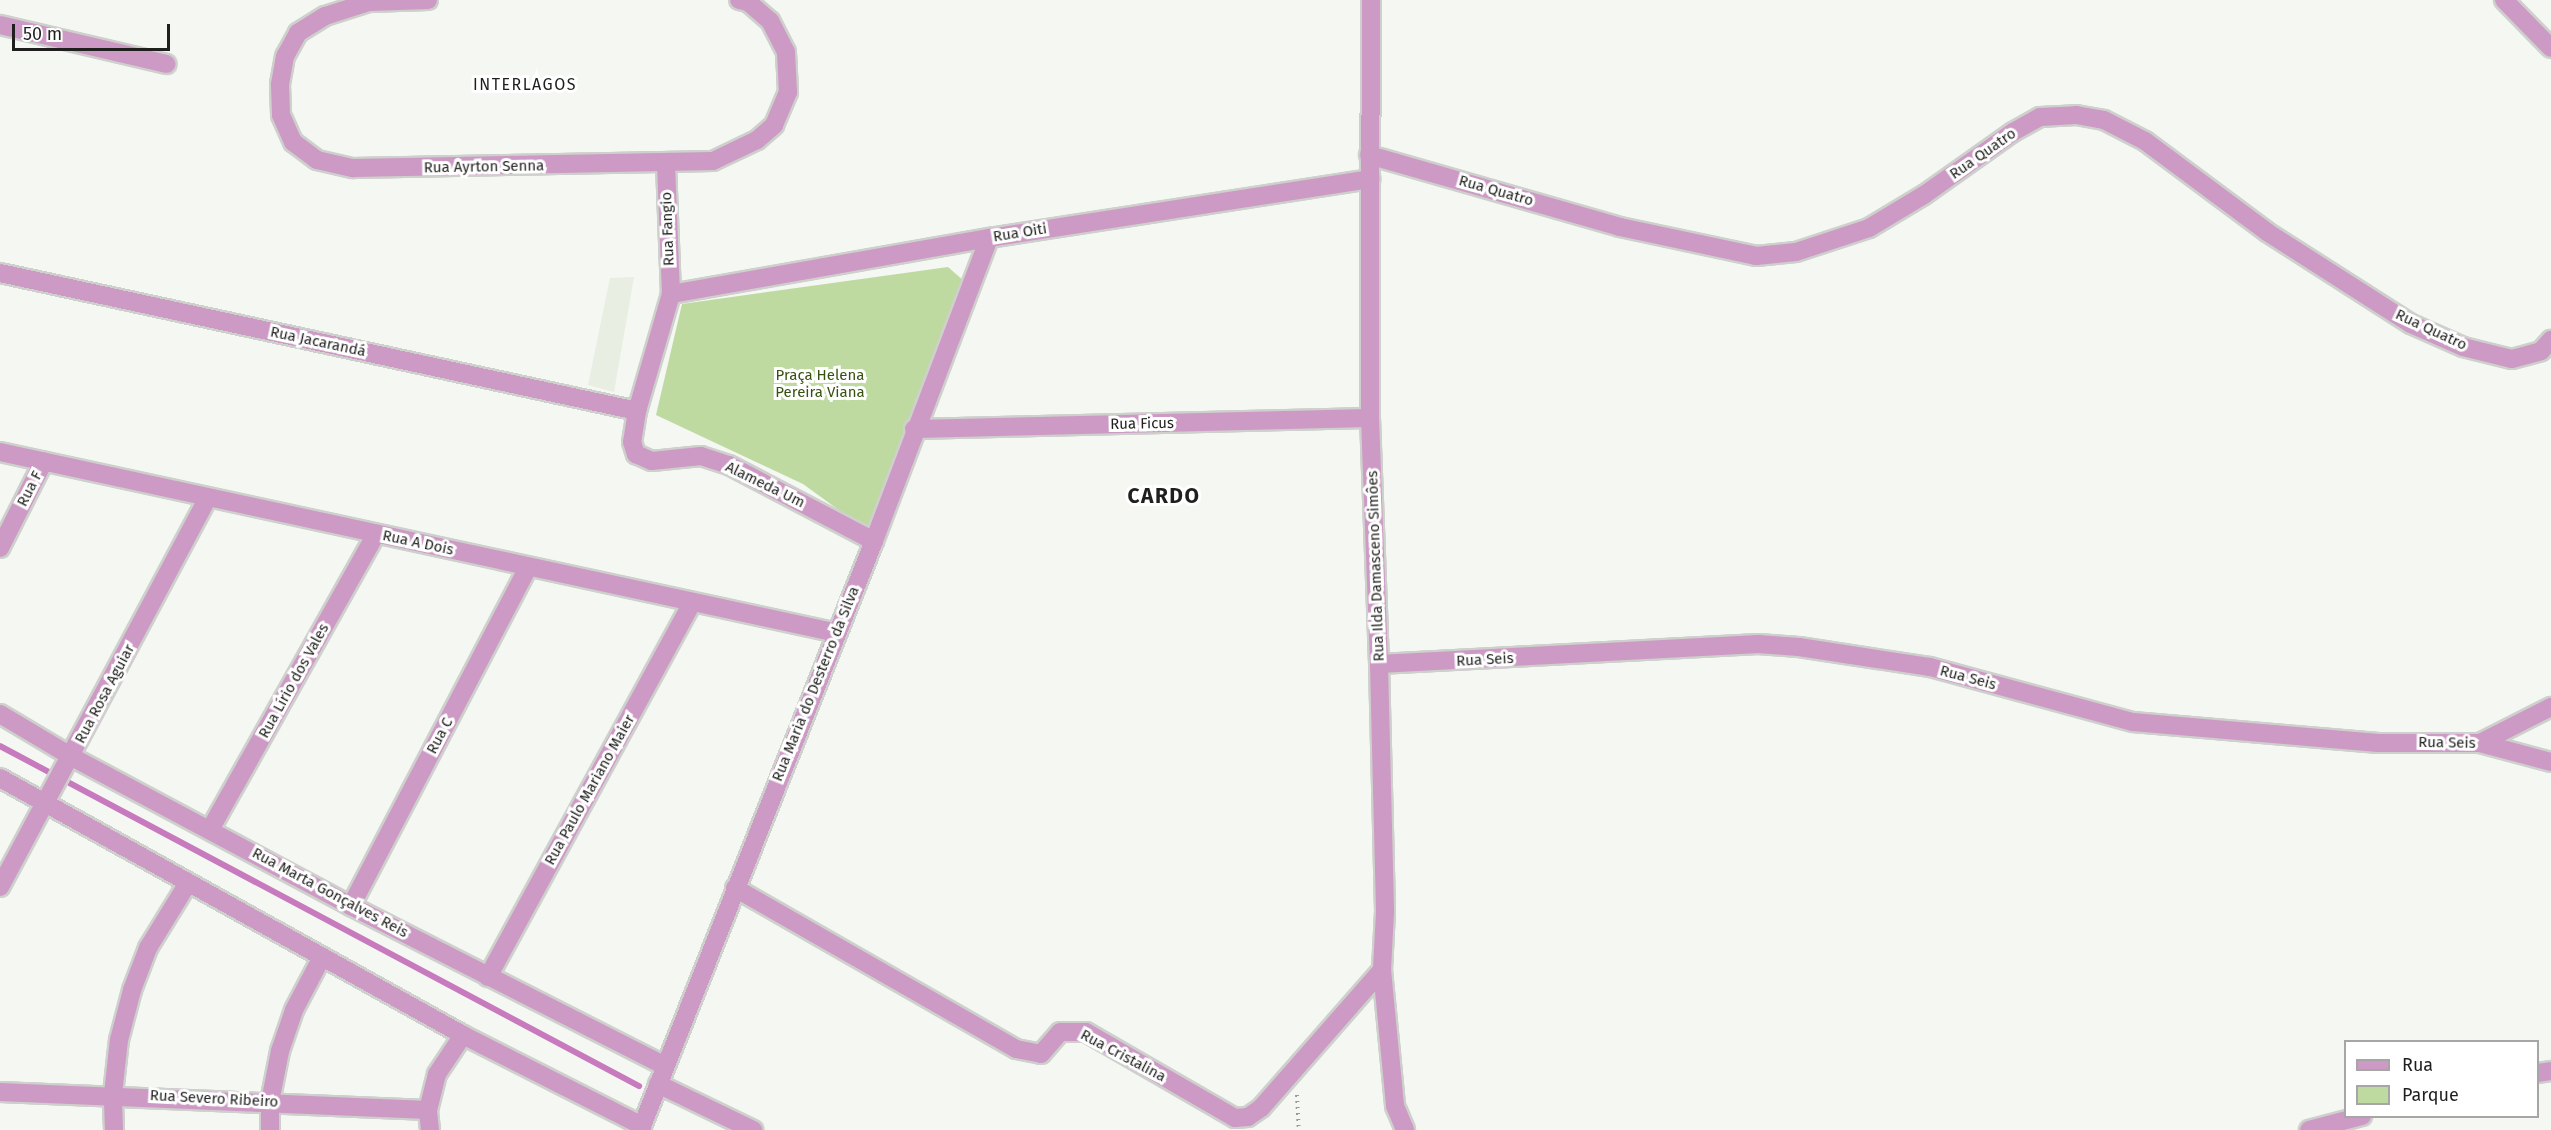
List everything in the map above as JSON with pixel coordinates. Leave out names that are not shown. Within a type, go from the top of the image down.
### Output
[{"type":"street","name":"Rua Ayrton Senna","points":[[428,0],[369,2],[325,16],[298,33],[285,56],[280,86],[281,115],[293,142],[317,160],[353,168],[666,164],[713,161],[757,140],[774,124],[788,92],[786,52],[775,32],[748,2],[739,0]]},
{"type":"street","name":"Rua Ilda Damasceno Simôes","points":[[1371,0],[1370,418],[1379,664],[1382,970],[1395,1106],[1405,1130]]},
{"type":"street","points":[[2504,0],[2551,48]]},
{"type":"street","points":[[0,25],[166,64]]},
{"type":"street","name":"Rua Quatro","points":[[1369,155],[1620,227],[1756,256],[1796,252],[1869,228],[1924,195],[2013,132],[2040,117],[2076,115],[2104,120],[2145,141],[2266,232],[2411,324],[2463,347],[2512,359],[2541,351],[2551,340]]},
{"type":"street","name":"Rua Fangio","points":[[666,164],[671,294]]},
{"type":"street","name":"Rua Oiti","points":[[671,294],[989,238],[1370,179]]},
{"type":"street","name":"Rua Maria do Desterro da Silva","points":[[641,1128],[874,541],[989,238]]},
{"type":"street","name":"Rua Jacarandá","points":[[0,273],[637,411]]},
{"type":"street","name":"Alameda Um","points":[[671,294],[637,411],[632,442],[636,454],[646,459],[701,456],[729,465],[874,541]]},
{"type":"street","name":"Rua Ficus","points":[[915,429],[1370,418]]},
{"type":"street","name":"Rua A Dois","points":[[0,452],[207,499],[837,633]]},
{"type":"street","name":"Rua F","points":[[0,548],[44,461]]},
{"type":"street","name":"Rua Rosa Aguiar","points":[[0,887],[72,757],[207,499]]},
{"type":"street","name":"Rua Lírio dos Vales","points":[[211,828],[376,534]]},
{"type":"street","name":"Rua C","points":[[351,906],[528,567]]},
{"type":"street","name":"Rua Paulo Mariano Maier","points":[[488,977],[692,603]]},
{"type":"street","name":"Rua Seis","points":[[1379,664],[1746,644],[1799,646],[1930,667],[2133,722],[2378,743],[2480,743],[2551,762]]},
{"type":"street","points":[[2480,743],[2551,707]]},
{"type":"street","name":"Rua Marta Gonçalves Reis","points":[[0,714],[72,757],[211,828],[351,906],[665,1066]]},
{"type":"street","points":[[0,778],[463,1035],[641,1128]]},
{"type":"street","points":[[114,1130],[113,1094],[119,1040],[132,990],[148,948],[188,883]]},
{"type":"street","name":"Rua Cristalina","points":[[735,888],[1026,1054],[1041,1054],[1060,1032],[1086,1032],[1235,1118],[1248,1117],[1261,1108],[1295,1073],[1382,970]]},
{"type":"street","points":[[270,1130],[270,1102],[294,1010],[322,957]]},
{"type":"street","points":[[430,1130],[428,1110],[437,1074],[463,1035]]},
{"type":"street","points":[[658,1084],[753,1130]]},
{"type":"street","name":"Rua Severo Ribeiro","points":[[0,1092],[113,1094],[428,1110]]},
{"type":"street","points":[[2309,1130],[2354,1118]]},
{"type":"path","points":[[1295,1073],[1299,1130]]},
{"type":"shaded area","points":[[634,277],[614,392],[588,385],[610,278]]},
{"type":"green space","name":"Praça Helena Pereira Viana","points":[[948,267],[964,281],[869,532],[803,484],[656,415],[682,304]]},
{"type":"waterway","points":[[0,746],[639,1086]]},
{"type":"district","name":"INTERLAGOS","points":[[525,85]]},
{"type":"district","name":"CARDO","points":[[1164,496]]}]
